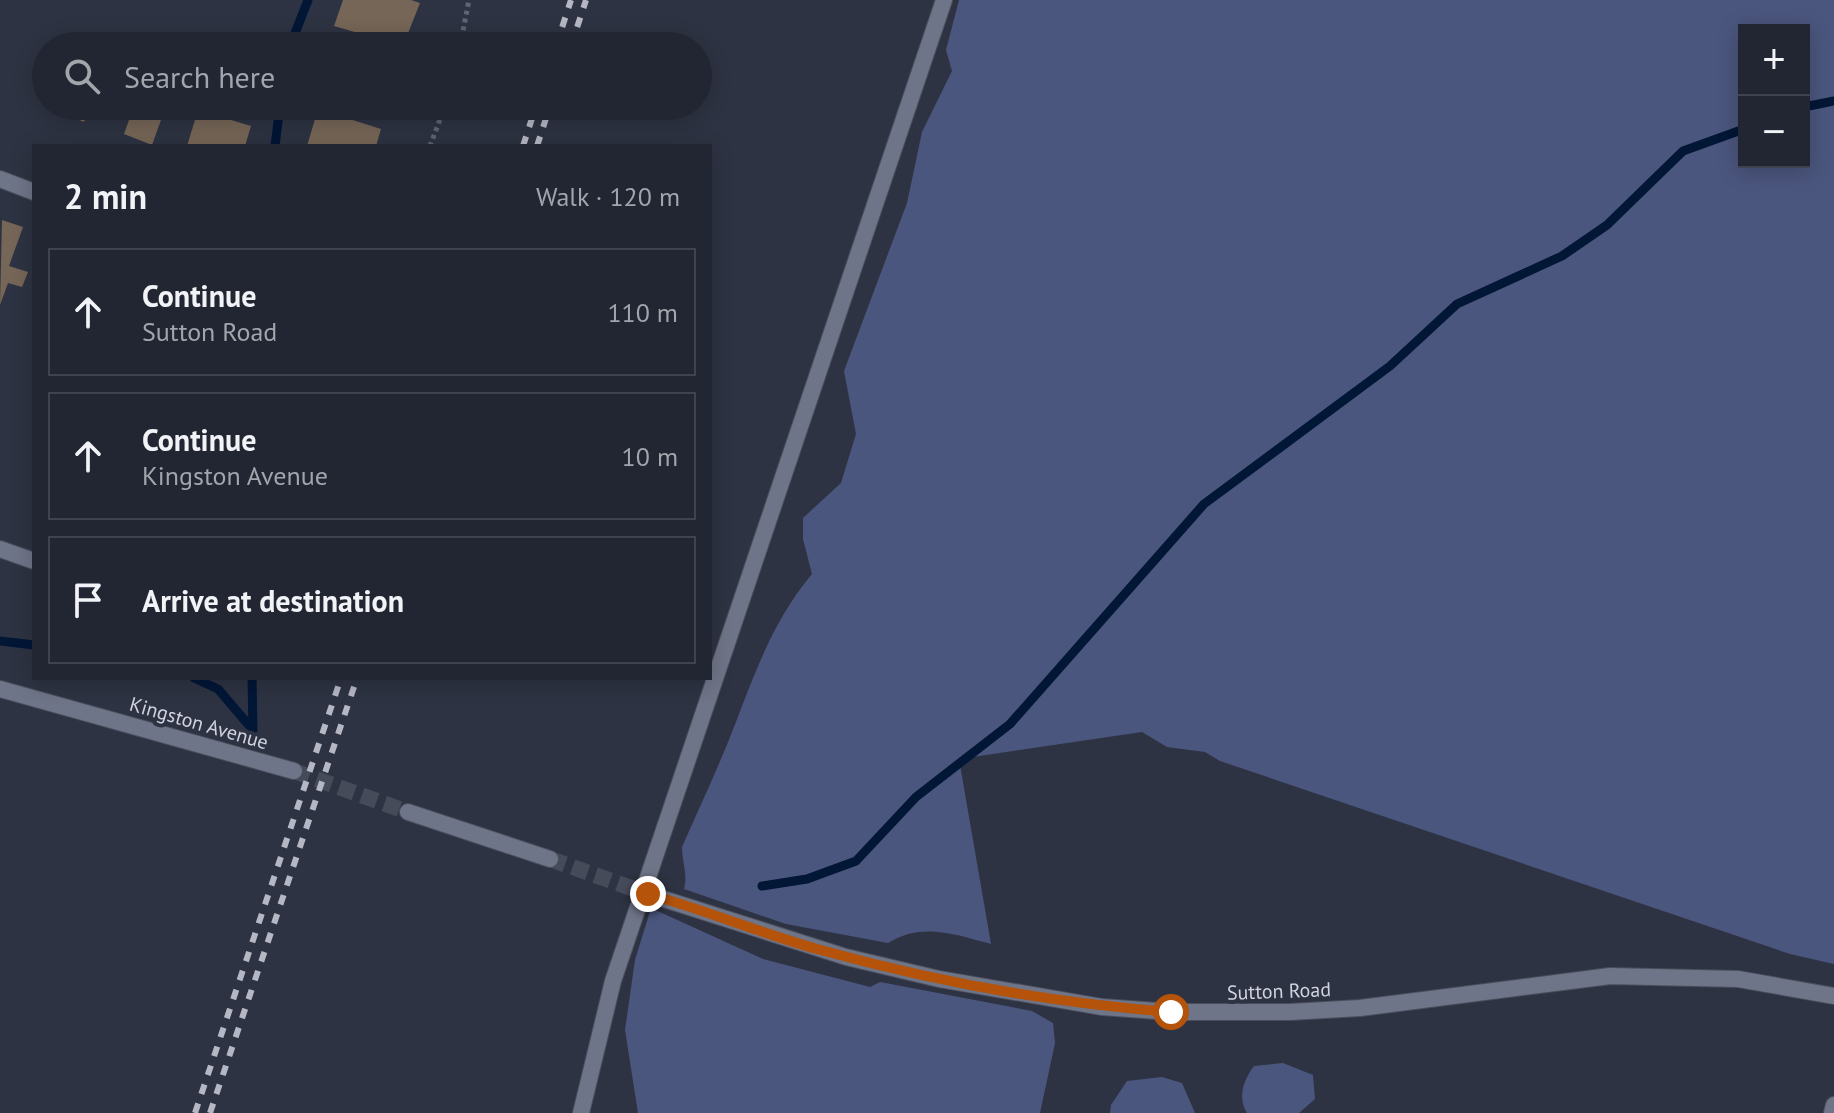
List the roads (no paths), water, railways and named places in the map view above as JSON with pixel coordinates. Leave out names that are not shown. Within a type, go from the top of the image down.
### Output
[{"type":"street","points":[[581,1113],[613,981],[944,0]]},
{"type":"street","points":[[0,179],[32,191]]},
{"type":"street","points":[[0,549],[32,560]]},
{"type":"street","name":"Kingston Avenue","points":[[0,689],[294,771]]},
{"type":"street","points":[[408,812],[550,859]]},
{"type":"street","name":"Sutton Road","points":[[648,894],[765,934],[846,957],[939,979],[1102,1007],[1171,1012],[1290,1012],[1360,1008],[1610,976],[1738,979],[1834,996]]},
{"type":"street","points":[[1832,1113],[1834,1105]]},
{"type":"waterway","points":[[295,32],[308,0]]},
{"type":"waterway","points":[[1810,106],[1834,101]]},
{"type":"waterway","points":[[275,144],[278,120]]},
{"type":"waterway","points":[[762,886],[807,879],[856,861],[916,797],[1010,724],[1204,504],[1390,366],[1457,304],[1562,256],[1607,225],[1683,151],[1738,131]]},
{"type":"waterway","points":[[0,641],[32,645]]},
{"type":"waterway","points":[[198,680],[218,689],[253,730]]},
{"type":"waterway","points":[[252,680],[253,730]]},
{"type":"tunnel","points":[[294,771],[408,812]]},
{"type":"tunnel","points":[[550,859],[648,894]]},
{"type":"railway","points":[[561,32],[571,0]]},
{"type":"railway","points":[[576,32],[586,0]]},
{"type":"railway","points":[[524,144],[531,120]]},
{"type":"railway","points":[[538,144],[545,120]]},
{"type":"railway","points":[[195,1113],[340,680]]},
{"type":"railway","points":[[210,1113],[356,680]]}]
